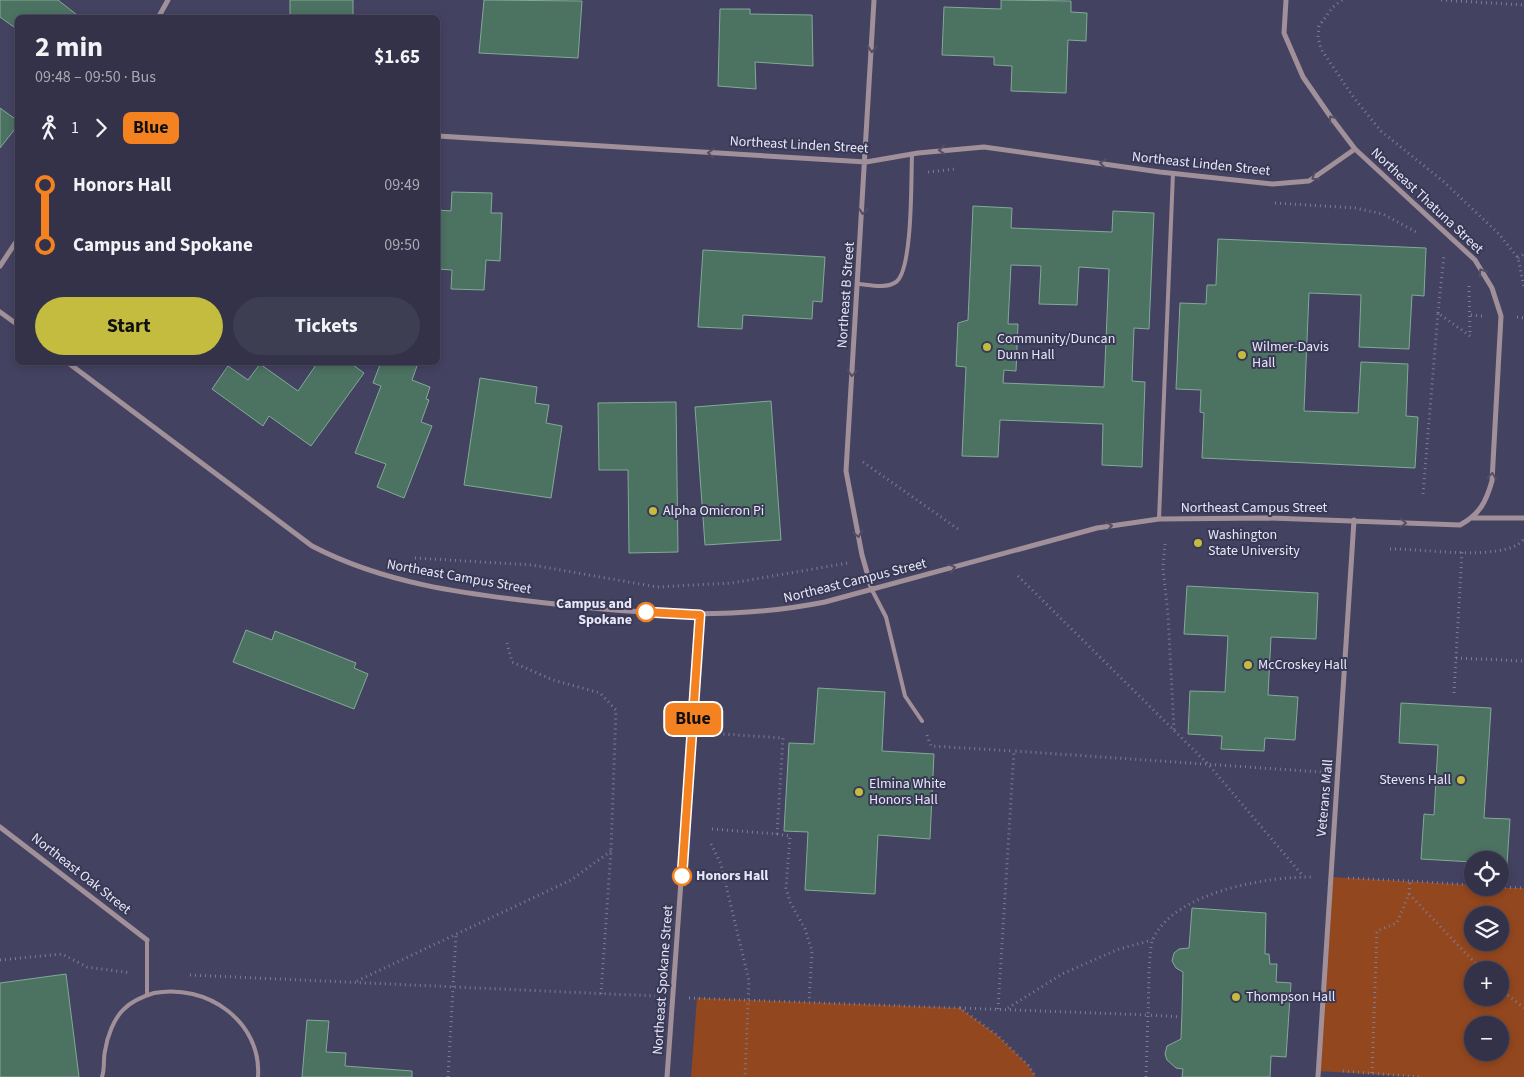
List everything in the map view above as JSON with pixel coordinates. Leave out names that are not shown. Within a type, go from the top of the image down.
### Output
[{"type":"street","points":[[160,15],[168,0]]},
{"type":"street","name":"Northeast B Street","points":[[872,590],[846,471],[859,284],[874,0]]},
{"type":"street","name":"Northeast Thatuna Street","points":[[1286,0],[1284,33],[1303,77],[1355,149],[1475,260],[1492,288],[1501,316],[1492,481],[1487,501],[1471,518]]},
{"type":"street","name":"Northeast Linden Street","points":[[440,136],[866,162],[912,154],[984,147],[1173,173],[1274,184],[1309,182],[1355,149]]},
{"type":"street","points":[[0,266],[15,244]]},
{"type":"street","points":[[0,312],[15,323]]},
{"type":"street","name":"Northeast Campus Street","points":[[71,365],[312,546],[345,563],[386,577],[488,597],[602,610],[700,615],[779,611],[872,590],[1097,528],[1159,519],[1268,518],[1460,525],[1471,518]]},
{"type":"street","points":[[1471,518],[1524,518]]},
{"type":"street","name":"Veterans Mall","points":[[1318,1077],[1354,520]]},
{"type":"street","name":"Northeast Spokane Street","points":[[667,1077],[700,615]]},
{"type":"street","name":"Northeast Oak Street","points":[[0,827],[148,940]]},
{"type":"lane","points":[[859,284],[890,286],[898,281],[903,273],[907,261],[910,222],[912,154]]},
{"type":"lane","points":[[1159,519],[1173,173]]},
{"type":"lane","points":[[872,590],[886,616],[905,696],[922,721]]},
{"type":"lane","points":[[147,995],[148,940]]},
{"type":"lane","points":[[102,1077],[105,1070],[105,1050],[118,1017],[131,1003],[147,995],[165,991],[190,993],[225,1007],[240,1022],[254,1045],[258,1077]]},
{"type":"lane","points":[[105,1070],[108,1077]]},
{"type":"path","points":[[1342,0],[1326,16],[1320,26],[1318,37],[1321,49],[1354,98],[1381,130],[1444,182],[1499,234],[1518,258],[1524,287]]},
{"type":"path","points":[[1441,0],[1524,6]]},
{"type":"path","points":[[1444,250],[1449,256]]},
{"type":"path","points":[[1518,258],[1524,254]]},
{"type":"path","points":[[1423,494],[1438,314],[1470,336],[1472,304],[1469,281]]},
{"type":"path","points":[[847,451],[958,529]]},
{"type":"path","points":[[1390,549],[1462,552],[1505,551],[1524,539]]},
{"type":"path","points":[[1164,544],[1163,568],[1168,615],[1174,730]]},
{"type":"path","points":[[1454,693],[1462,552]]},
{"type":"path","points":[[414,558],[532,565],[657,587],[732,583],[814,571],[864,560]]},
{"type":"path","points":[[1018,576],[1208,764],[1303,877]]},
{"type":"path","points":[[507,643],[512,662],[553,680],[600,693],[616,710],[611,850],[601,994]]},
{"type":"path","points":[[1456,658],[1524,661]]},
{"type":"path","points":[[922,721],[931,746],[1339,773]]},
{"type":"path","points":[[720,734],[783,738],[777,834]]},
{"type":"path","points":[[998,1009],[1014,751]]},
{"type":"path","points":[[712,829],[790,836],[786,888],[790,902],[805,929],[812,951],[809,1002]]},
{"type":"path","points":[[711,844],[720,864],[749,981],[745,1077]]},
{"type":"path","points":[[355,982],[571,880],[611,850]]},
{"type":"path","points":[[1146,1077],[1152,940],[1161,926],[1185,904],[1206,896],[1265,880],[1303,877],[1464,885]]},
{"type":"path","points":[[1372,1073],[1377,931],[1397,923],[1409,894],[1410,882]]},
{"type":"path","points":[[1509,887],[1524,888]]},
{"type":"path","points":[[1409,894],[1473,961]]},
{"type":"path","points":[[448,1077],[456,934]]},
{"type":"path","points":[[1007,1009],[1062,974],[1120,949],[1152,940]]},
{"type":"path","points":[[0,960],[62,954],[87,967],[100,970],[147,973]]},
{"type":"path","points":[[187,975],[601,994],[1182,1017]]},
{"type":"path","points":[[1509,996],[1524,1008]]},
{"type":"path","points":[[960,1008],[997,1035],[1028,1065],[1036,1077]]},
{"type":"path","points":[[1343,1071],[1420,1077]]},
{"type":"shaded area","points":[[1330,877],[1464,885],[1464,896],[1509,896],[1509,888],[1524,888],[1524,1077],[1420,1077],[1318,1071]]},
{"type":"shaded area","points":[[697,998],[960,1008],[997,1035],[1028,1065],[1036,1077],[691,1077]]},
{"type":"building","points":[[0,0],[58,0],[77,15],[15,15],[15,28],[0,17]]},
{"type":"building","points":[[290,0],[353,0],[353,15],[290,15]]},
{"type":"building","points":[[484,0],[582,1],[578,58],[479,53]]},
{"type":"building","points":[[1001,0],[1071,1],[1071,12],[1087,13],[1086,41],[1068,40],[1066,93],[1011,91],[1012,66],[994,65],[994,57],[942,55],[944,7],[1001,9]]},
{"type":"building","points":[[720,9],[750,9],[750,14],[812,15],[813,66],[755,62],[756,89],[718,86]]},
{"type":"building","points":[[0,108],[15,119],[15,129],[0,148]]},
{"type":"building","points":[[452,192],[492,193],[491,213],[502,213],[500,261],[486,260],[484,290],[451,289],[452,270],[440,269],[440,210],[451,211]]},
{"type":"building","name":"Community/Duncan Dunn Hall","points":[[973,206],[1012,208],[1011,228],[1112,232],[1113,211],[1154,213],[1149,329],[1134,328],[1132,381],[1145,382],[1142,467],[1102,465],[1103,424],[1000,420],[998,457],[962,456],[966,367],[956,366],[958,323],[968,320]],"holes":[[[1011,265],[1041,266],[1039,304],[1077,305],[1079,267],[1109,269],[1104,387],[1003,383],[1004,370],[1016,371],[1018,324],[1008,324]]]},
{"type":"building","name":"Wilmer-Davis Hall","points":[[1218,239],[1426,248],[1424,296],[1412,295],[1409,349],[1359,347],[1361,295],[1309,293],[1304,411],[1358,413],[1361,362],[1408,364],[1406,416],[1418,417],[1415,468],[1202,458],[1204,413],[1200,412],[1201,390],[1176,389],[1180,303],[1206,304],[1207,285],[1216,285]]},
{"type":"building","points":[[703,250],[825,257],[822,302],[813,301],[812,319],[743,315],[742,329],[698,327]]},
{"type":"building","points":[[259,365],[261,365],[298,391],[316,365],[353,365],[364,373],[311,446],[269,416],[263,426],[212,389],[228,366],[248,380]]},
{"type":"building","points":[[380,365],[417,365],[412,380],[430,387],[426,399],[429,400],[421,422],[432,426],[404,498],[377,487],[386,464],[355,453],[381,386],[373,383]]},
{"type":"building","points":[[480,378],[537,387],[535,403],[549,405],[546,423],[562,426],[551,498],[464,485]]},
{"type":"building","points":[[771,401],[781,540],[705,545],[695,407]]},
{"type":"building","name":"Alpha Omicron Pi","points":[[676,402],[678,552],[629,553],[628,470],[599,470],[598,403]]},
{"type":"building","name":"McCroskey Hall","points":[[1187,586],[1318,593],[1316,639],[1271,637],[1268,695],[1298,697],[1295,740],[1265,738],[1264,751],[1221,749],[1222,736],[1188,734],[1190,691],[1225,692],[1228,636],[1184,634]]},
{"type":"building","points":[[246,630],[272,640],[275,631],[356,663],[354,668],[368,674],[354,709],[233,662]]},
{"type":"building","name":"Elmina White Honors Hall","points":[[818,688],[885,692],[882,751],[934,754],[930,839],[878,835],[875,894],[805,890],[808,832],[784,831],[789,743],[814,744]]},
{"type":"building","name":"Stevens Hall","points":[[1401,703],[1491,708],[1484,818],[1510,819],[1508,851],[1464,851],[1464,862],[1421,859],[1424,814],[1434,815],[1438,745],[1399,743]]},
{"type":"building","name":"Thompson Hall","points":[[1192,908],[1266,913],[1265,954],[1269,954],[1270,964],[1277,964],[1276,982],[1291,983],[1286,1057],[1271,1056],[1270,1077],[1182,1077],[1183,1069],[1176,1068],[1167,1060],[1165,1054],[1167,1046],[1181,1039],[1183,972],[1176,968],[1172,961],[1174,953],[1179,949],[1189,948]]},
{"type":"building","points":[[66,974],[79,1077],[0,1077],[0,983]]},
{"type":"building","points":[[307,1020],[329,1021],[326,1052],[346,1053],[345,1066],[412,1071],[412,1077],[302,1077]]},
{"type":"bus line","name":"Blue","points":[[646,612],[700,615],[682,876]]},
{"type":"place","name":"Community/Duncan Dunn Hall","points":[[987,347]]},
{"type":"place","name":"Wilmer-Davis Hall","points":[[1242,355]]},
{"type":"place","name":"Alpha Omicron Pi","points":[[653,511]]},
{"type":"place","name":"Washington State University","points":[[1198,543]]},
{"type":"place","name":"Campus and Spokane","points":[[646,612]]},
{"type":"place","name":"McCroskey Hall","points":[[1248,665]]},
{"type":"place","name":"Stevens Hall","points":[[1461,780]]},
{"type":"place","name":"Elmina White Honors Hall","points":[[859,792]]},
{"type":"place","name":"Honors Hall","points":[[682,876]]},
{"type":"place","name":"Thompson Hall","points":[[1236,997]]}]
